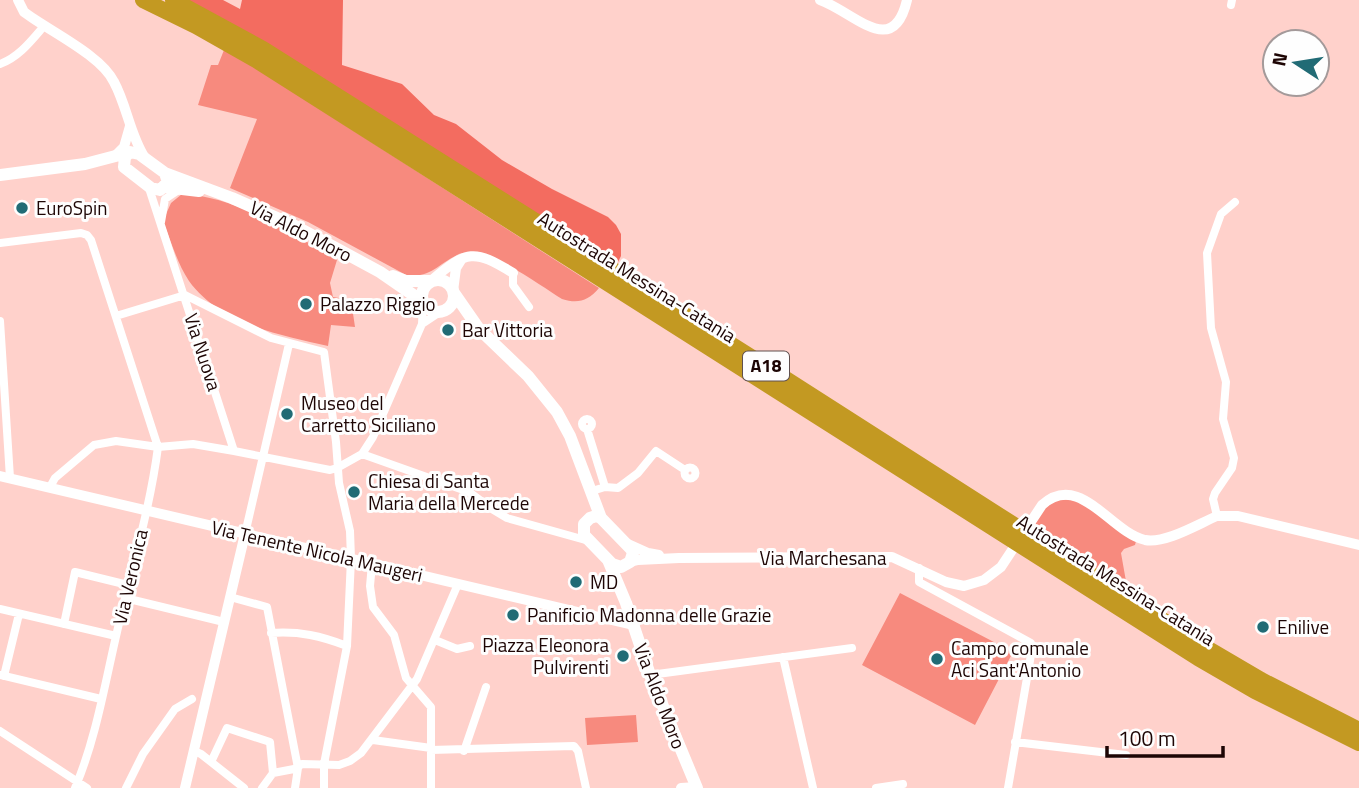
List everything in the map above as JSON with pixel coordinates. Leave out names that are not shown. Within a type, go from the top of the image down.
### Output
[{"type":"highway","name":"Autostrada Messina-Catania","points":[[143,0],[256,60],[1198,658],[1255,691],[1359,743]]},
{"type":"highway","name":"Autostrada Messina-Catania","points":[[173,0],[274,56],[1203,646],[1261,680],[1359,730]]},
{"type":"main road","points":[[123,151],[123,162],[128,170],[152,188],[165,193],[180,189],[220,194]]},
{"type":"main road","points":[[0,175],[85,164],[123,151],[145,158],[165,173],[220,194]]},
{"type":"main road","points":[[85,164],[128,170]]},
{"type":"main road","points":[[165,173],[168,182],[165,193]]},
{"type":"main road","name":"Via Aldo Moro","points":[[220,194],[276,217],[380,272]]},
{"type":"main road","points":[[380,272],[406,281],[445,281],[479,329],[547,397],[570,436],[601,518],[628,544],[633,554],[622,578],[626,603]]},
{"type":"main road","points":[[380,272],[430,311],[441,312],[479,329]]},
{"type":"main road","points":[[422,303],[422,290],[431,281]]},
{"type":"main road","points":[[441,312],[452,305],[454,292]]},
{"type":"main road","points":[[582,471],[587,501],[584,535],[616,566],[627,564]]},
{"type":"main road","points":[[585,522],[590,517],[601,518]]},
{"type":"main road","points":[[608,560],[626,603]]},
{"type":"main road","name":"Via Aldo Moro","points":[[626,603],[650,675],[697,788]]},
{"type":"street","points":[[18,0],[24,12],[93,58],[109,74],[145,158]]},
{"type":"street","points":[[820,0],[845,11],[872,28],[884,31],[901,21],[907,0]]},
{"type":"street","points":[[0,64],[9,61],[21,51],[44,26]]},
{"type":"street","points":[[123,151],[130,126]]},
{"type":"street","name":"Via Nuova","points":[[148,185],[234,451]]},
{"type":"street","points":[[161,225],[165,193]]},
{"type":"street","points":[[1217,516],[1213,499],[1232,468],[1234,458],[1223,419],[1226,382],[1212,328],[1207,253],[1221,214],[1235,202]]},
{"type":"street","points":[[0,243],[81,233],[91,240],[158,447]]},
{"type":"street","points":[[431,281],[462,258],[482,256],[513,273],[513,285],[528,307]]},
{"type":"street","points":[[454,292],[456,268],[462,258]]},
{"type":"street","points":[[116,316],[185,295],[235,322],[289,344],[324,352],[337,468],[348,518],[351,559],[347,646],[324,764],[324,788]]},
{"type":"street","points":[[50,488],[55,478],[94,445],[116,441],[158,447],[194,444],[330,470],[337,468],[362,454],[373,437],[422,324],[422,303]]},
{"type":"street","points":[[422,324],[441,312]]},
{"type":"street","points":[[0,321],[5,477]]},
{"type":"street","points":[[185,788],[289,344]]},
{"type":"street","points":[[587,429],[605,487]]},
{"type":"street","name":"Via Veronica","points":[[77,785],[101,699],[158,447]]},
{"type":"street","points":[[592,491],[605,487],[618,488],[638,473],[656,451],[685,470]]},
{"type":"street","points":[[362,454],[469,492],[508,517],[589,541]]},
{"type":"street","name":"Via Tenente Nicola Maugeri","points":[[5,477],[633,625]]},
{"type":"street","name":"Via Marchesana","points":[[679,558],[892,556],[946,582],[964,586],[993,575],[1006,561],[1036,513],[1048,500],[1064,494],[1074,494],[1128,532],[1146,540],[1156,540],[1217,516],[1238,516],[1359,545]]},
{"type":"street","points":[[568,534],[576,532],[585,522]]},
{"type":"street","points":[[628,544],[648,553],[679,558]]},
{"type":"street","points":[[627,564],[638,560],[679,558]]},
{"type":"street","points":[[372,564],[370,586],[373,607],[394,635],[406,678],[431,707],[430,788]]},
{"type":"street","points":[[919,568],[919,582],[1031,643],[1008,788]]},
{"type":"street","points":[[64,624],[75,572],[128,584]]},
{"type":"street","points":[[273,773],[298,768],[302,764],[340,765],[350,761],[373,740],[417,679],[458,584]]},
{"type":"street","points":[[230,597],[267,607],[298,768],[295,788]]},
{"type":"street","points":[[125,598],[224,622]]},
{"type":"street","points":[[0,609],[116,636]]},
{"type":"street","points":[[19,614],[2,676],[101,699]]},
{"type":"street","points":[[271,633],[295,631],[317,634],[347,646]]},
{"type":"street","points":[[435,640],[453,649],[470,646]]},
{"type":"street","points":[[650,675],[852,648]]},
{"type":"street","points":[[783,657],[813,788]]},
{"type":"street","points":[[464,751],[486,687]]},
{"type":"street","points":[[126,788],[143,754],[175,709],[192,699]]},
{"type":"street","points":[[211,762],[227,728],[270,742],[273,773],[262,788]]},
{"type":"street","points":[[0,731],[77,785],[87,788]]},
{"type":"street","points":[[373,740],[464,751],[574,746],[578,751],[586,788]]},
{"type":"street","points":[[1015,742],[1126,755]]},
{"type":"street","points":[[194,751],[244,788]]},
{"type":"street","points":[[876,788],[903,784]]},
{"type":"street","points":[[681,788],[697,788]]},
{"type":"shaded area","points":[[188,0],[223,0],[240,9],[242,0],[343,0],[342,65],[402,84],[434,115],[456,124],[502,160],[608,217],[621,234],[621,256],[617,264]]},
{"type":"shaded area","points":[[224,50],[599,288],[582,300],[562,299],[511,267],[481,254],[468,253],[457,255],[429,272],[408,276],[308,222],[230,188],[257,119],[198,105],[211,65],[218,65]]},
{"type":"shaded area","points":[[182,194],[223,201],[243,209],[337,260],[330,283],[333,297],[351,300],[355,327],[331,325],[328,346],[252,326],[217,308],[189,281],[163,221],[171,203]]},
{"type":"shaded area","points":[[1057,500],[1079,500],[1136,541],[1135,545],[1121,553],[1127,587],[1031,527],[1043,509]]},
{"type":"shaded area","name":"Campo comunale Aci Sant'Antonio","points":[[900,593],[1013,652],[975,725],[862,665]]},
{"type":"shaded area","points":[[636,715],[638,742],[587,745],[585,718]]},
{"type":"place","name":"EuroSpin","points":[[22,208]]},
{"type":"place","name":"Palazzo Riggio","points":[[306,304]]},
{"type":"place","name":"Bar Vittoria","points":[[448,330]]},
{"type":"place","name":"Museo del Carretto Siciliano","points":[[287,414]]},
{"type":"place","name":"Chiesa di Santa Maria della Mercede","points":[[354,492]]},
{"type":"place","name":"MD","points":[[576,582]]},
{"type":"place","name":"Panificio Madonna delle Grazie","points":[[513,615]]},
{"type":"place","name":"Enilive","points":[[1263,627]]},
{"type":"place","name":"Piazza Eleonora Pulvirenti","points":[[623,656]]},
{"type":"place","name":"Campo comunale Aci Sant'Antonio","points":[[937,659]]}]
